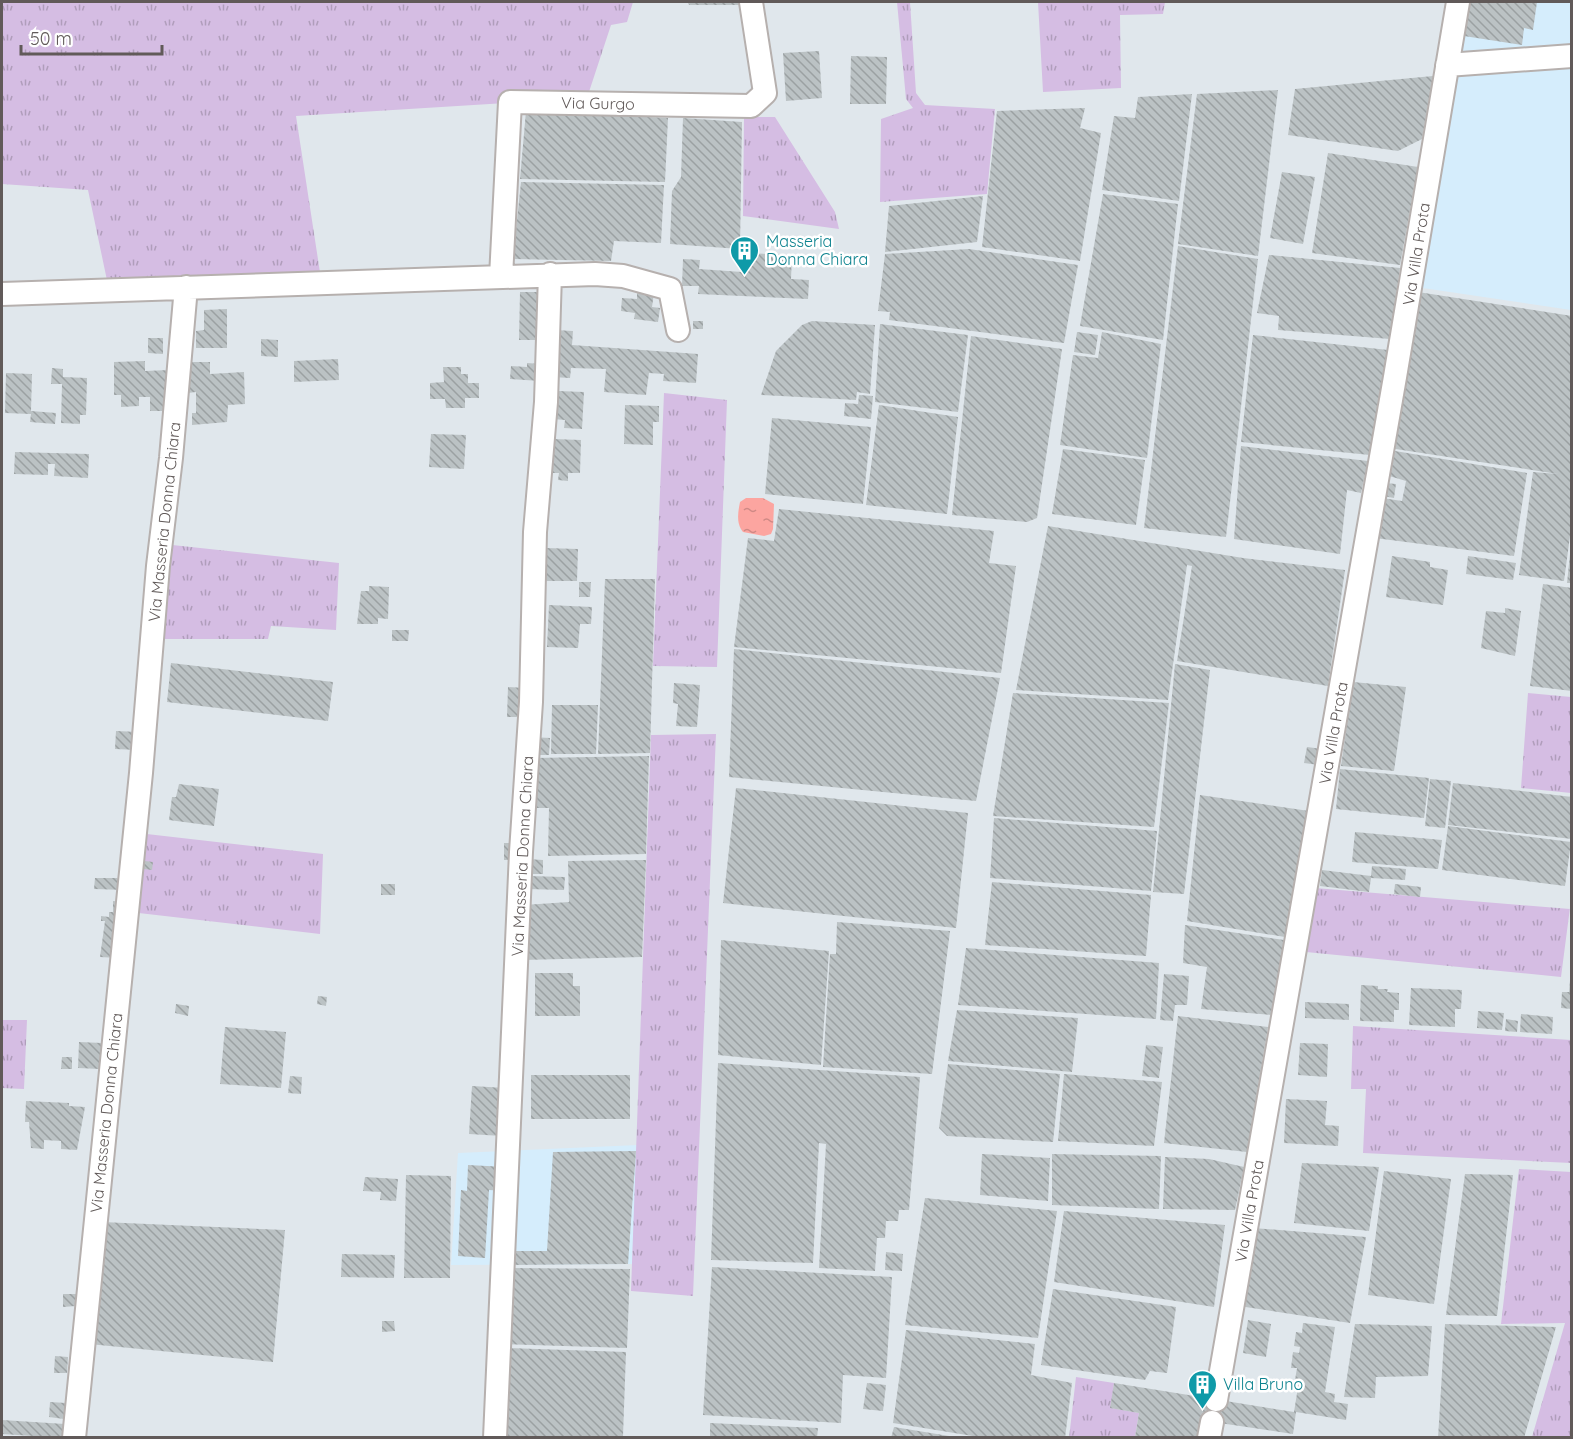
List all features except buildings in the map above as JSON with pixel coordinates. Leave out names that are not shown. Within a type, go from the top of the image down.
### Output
[{"type":"street","name":"Via Gurgo","points":[[501,277],[510,102],[751,106],[765,93],[751,2]]},
{"type":"street","name":"Via Villa Prota","points":[[1212,1420],[1393,388],[1458,2]]},
{"type":"street","points":[[1447,65],[1572,56]]},
{"type":"street","points":[[2,294],[550,274],[623,276],[670,289],[678,330]]},
{"type":"street","name":"Via Masseria Donna Chiara","points":[[495,1437],[521,852],[531,702],[535,532],[546,402],[550,274]]},
{"type":"street","name":"Via Masseria Donna Chiara","points":[[74,1437],[141,773],[158,566],[171,458],[186,288]]},
{"type":"shaded area","points":[[1466,2],[1571,2],[1571,49],[1455,59]]},
{"type":"shaded area","points":[[1571,62],[1571,310],[1416,287],[1454,72]]},
{"type":"shaded area","points":[[638,1145],[632,1264],[451,1265],[458,1153]]},
{"type":"green space","points":[[2,2],[633,2],[627,22],[611,25],[587,98],[296,116],[321,279],[108,285],[88,190],[2,184]]},
{"type":"green space","points":[[897,2],[910,2],[916,93],[925,105],[995,109],[987,194],[880,202],[881,119],[913,108],[906,99]]},
{"type":"green space","points":[[1038,2],[1165,2],[1163,14],[1120,15],[1121,88],[1043,92]]},
{"type":"green space","points":[[744,117],[775,117],[835,212],[839,229],[743,216]]},
{"type":"green space","points":[[664,393],[727,400],[717,667],[653,666]]},
{"type":"green space","points":[[163,544],[339,563],[336,630],[271,626],[268,639],[157,639]]},
{"type":"green space","points":[[1528,693],[1571,697],[1571,793],[1521,788]]},
{"type":"green space","points":[[716,734],[693,1296],[631,1291],[651,735]]},
{"type":"green space","points":[[138,833],[323,854],[320,934],[130,912]]},
{"type":"green space","points":[[1315,888],[1570,909],[1561,977],[1306,952]]},
{"type":"green space","points":[[2,1020],[27,1020],[24,1089],[2,1088]]},
{"type":"green space","points":[[1353,1026],[1571,1040],[1571,1163],[1363,1153],[1366,1089],[1351,1089]]},
{"type":"green space","points":[[1519,1169],[1571,1172],[1571,1437],[1532,1437],[1565,1323],[1501,1324]]},
{"type":"green space","points":[[1076,1377],[1114,1383],[1111,1408],[1139,1413],[1135,1437],[1138,1437],[1069,1438]]},
{"type":"water","points":[[746,498],[763,498],[774,504],[771,534],[764,536],[743,532],[739,525],[739,506],[740,502]]},
{"type":"place","name":"Masseria Donna Chiara","points":[[745,276]]},
{"type":"place","name":"Villa Bruno","points":[[1202,1410]]}]
